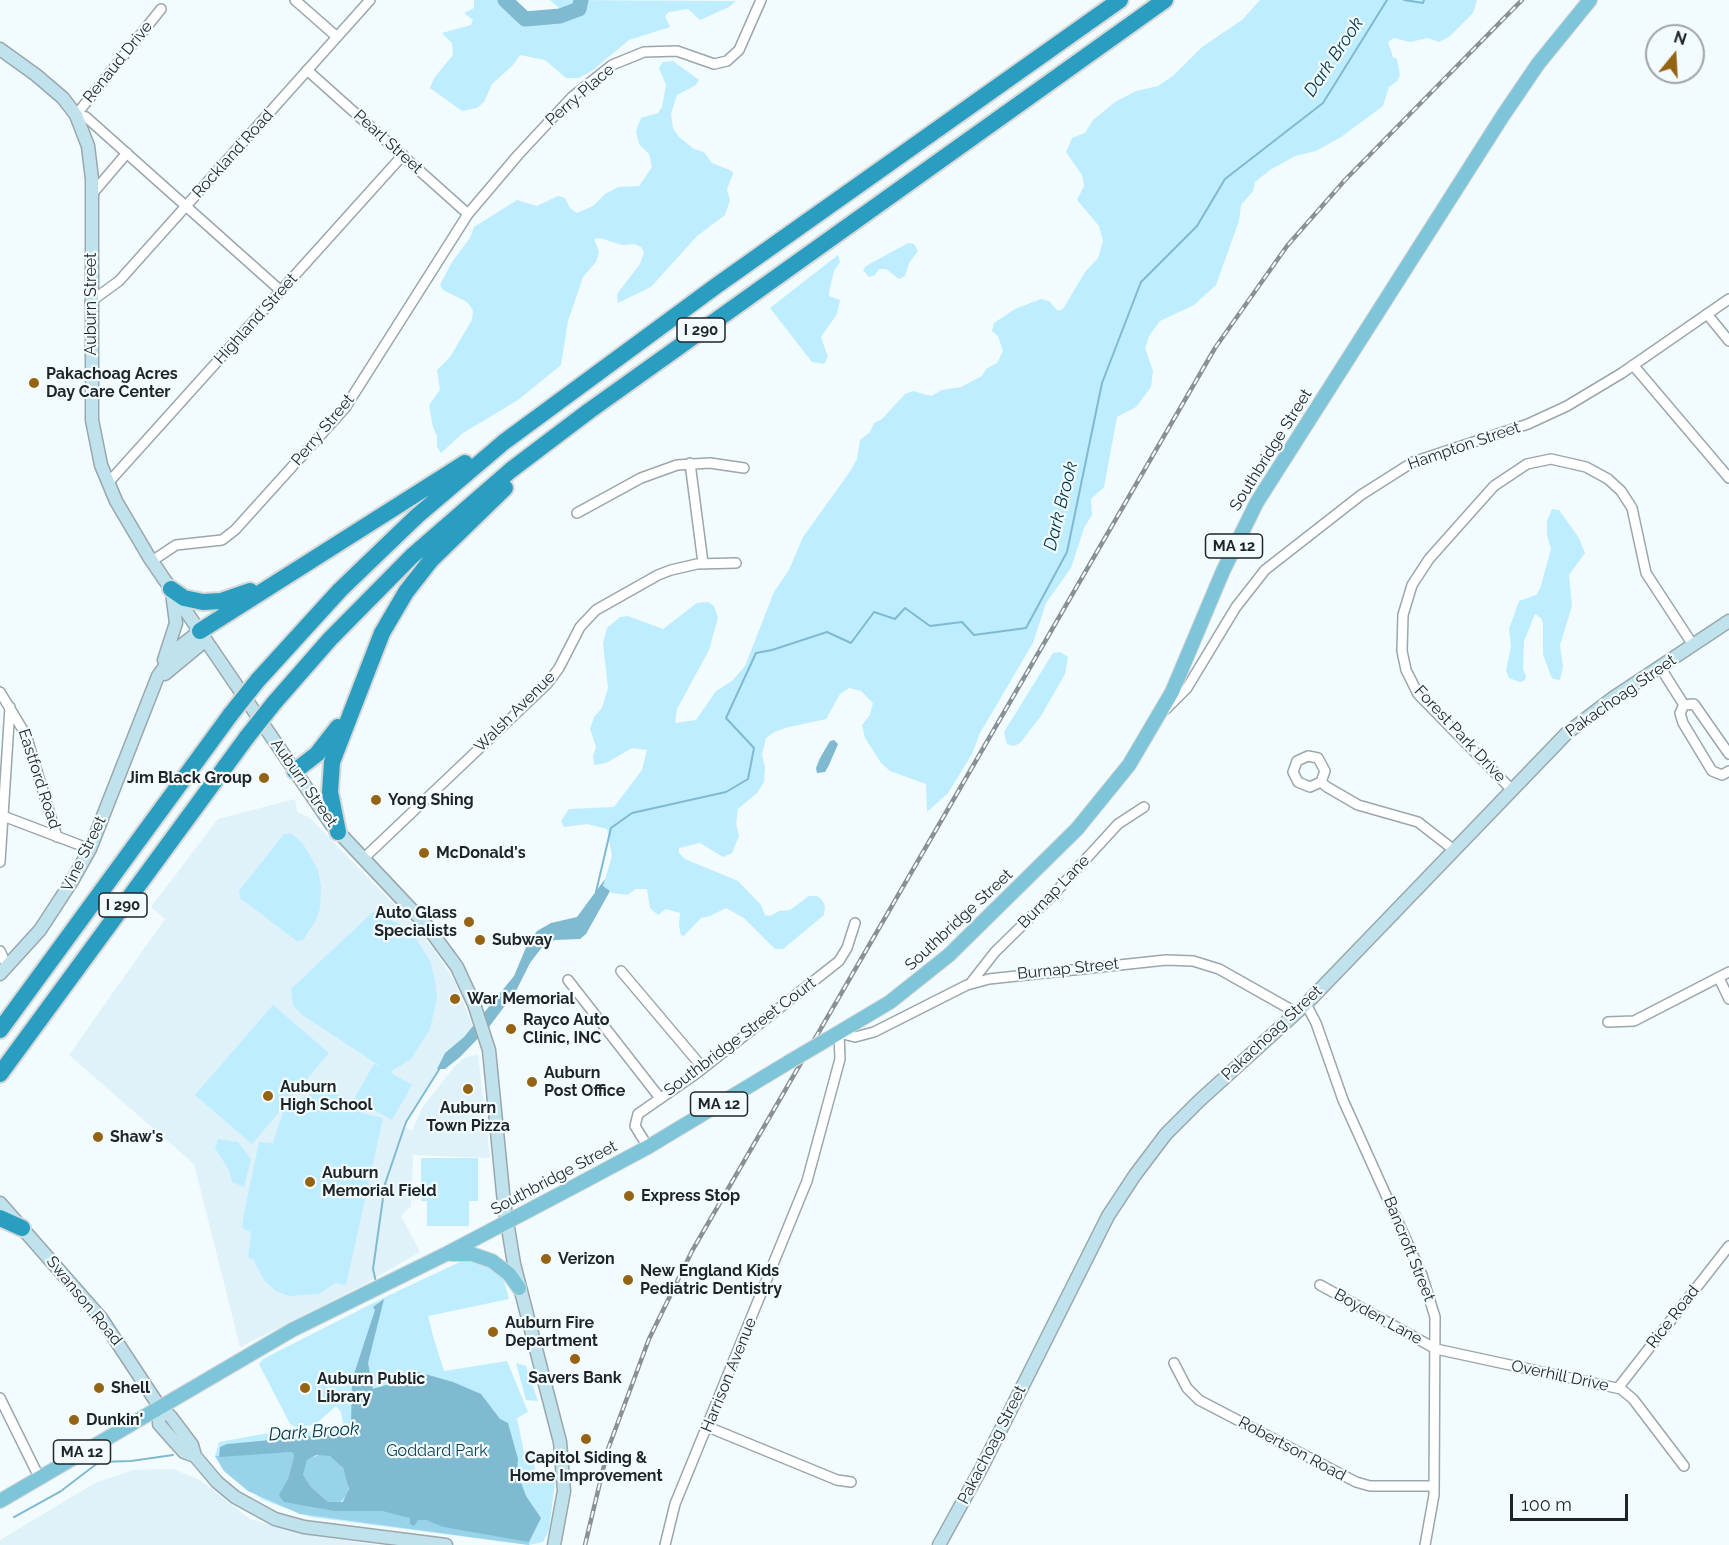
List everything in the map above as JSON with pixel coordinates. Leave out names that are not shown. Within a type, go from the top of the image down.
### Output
[{"type":"highway","name":"I 290","points":[[0,1030],[258,680],[340,590],[409,523],[537,416],[1120,0]]},
{"type":"highway","name":"I 290","points":[[0,1074],[274,703],[343,626],[440,530],[503,476],[589,411],[1165,0]]},
{"type":"highway","points":[[338,832],[330,792],[330,772],[337,745],[382,633],[421,572],[451,537],[589,411]]},
{"type":"highway","points":[[203,635],[287,576],[537,416]]},
{"type":"highway","points":[[171,589],[192,600],[221,601],[287,576]]},
{"type":"highway","points":[[295,771],[326,744],[356,698]]},
{"type":"highway","points":[[0,1218],[22,1228]]},
{"type":"main road","name":"Southbridge Street","points":[[0,1501],[292,1330],[446,1254],[648,1147],[834,1036],[919,981],[1042,866],[1103,798],[1129,765],[1161,712],[1223,571],[1257,502],[1502,117],[1538,64],[1590,0]]},
{"type":"main road","points":[[446,1254],[466,1254],[486,1258],[509,1274],[519,1288]]},
{"type":"street","points":[[295,0],[337,37]]},
{"type":"street","name":"Rockland Road","points":[[90,302],[119,281],[370,0]]},
{"type":"street","name":"Perry Place","points":[[468,214],[538,132],[604,70],[627,57],[655,50],[677,51],[714,64],[727,61],[739,50],[761,0]]},
{"type":"street","name":"Renaud Drive","points":[[76,115],[161,9]]},
{"type":"street","name":"Auburn Street","points":[[0,49],[49,85],[76,115],[88,146],[92,194],[90,302],[92,420],[98,452],[108,483],[123,514],[152,561],[338,832],[427,926],[448,953],[464,979],[479,1017],[485,1036],[507,1222],[519,1288],[563,1461],[563,1501],[554,1545]]},
{"type":"street","name":"Pearl Street","points":[[308,70],[468,214]]},
{"type":"street","points":[[76,115],[86,117],[281,291]]},
{"type":"street","points":[[92,194],[127,153]]},
{"type":"street","name":"Highland Street","points":[[108,483],[403,155]]},
{"type":"street","name":"Perry Street","points":[[152,561],[176,545],[222,540],[235,530],[345,408],[468,214]]},
{"type":"street","name":"Hampton Street","points":[[1161,712],[1187,688],[1240,602],[1265,570],[1361,495],[1413,462],[1555,413],[1633,365],[1729,299]]},
{"type":"street","points":[[1707,314],[1729,341]]},
{"type":"street","points":[[1633,365],[1729,478]]},
{"type":"street","name":"Forest Park Drive","points":[[1512,790],[1425,702],[1409,679],[1402,651],[1403,615],[1406,600],[1417,576],[1429,559],[1500,481],[1527,464],[1559,460],[1586,467],[1615,485],[1628,501],[1635,516],[1646,573],[1693,645]]},
{"type":"street","points":[[690,463],[704,563]]},
{"type":"street","points":[[577,513],[650,474],[690,463],[744,468]]},
{"type":"street","name":"Walsh Avenue","points":[[363,859],[547,684],[559,668],[580,627],[591,614],[658,575],[704,563],[736,563]]},
{"type":"street","points":[[161,670],[176,623],[171,589]]},
{"type":"street","name":"Pakachoag Street","points":[[939,1545],[982,1467],[1070,1289],[1120,1196],[1156,1146],[1187,1112],[1301,1009],[1581,720],[1729,621]]},
{"type":"street","name":"Vine Street","points":[[4,970],[48,919],[90,849],[161,670],[187,639],[203,635]]},
{"type":"street","name":"Vine Street","points":[[141,717],[165,674],[203,635]]},
{"type":"street","points":[[1660,667],[1684,705]]},
{"type":"street","name":"Eastford Road","points":[[0,692],[28,741],[57,837]]},
{"type":"street","points":[[1684,705],[1694,704],[1729,754]]},
{"type":"street","points":[[1684,705],[1680,713],[1683,723],[1713,771],[1722,775],[1729,771]]},
{"type":"street","points":[[0,862],[10,706]]},
{"type":"street","points":[[1321,782],[1359,805],[1418,822],[1454,850]]},
{"type":"street","name":"Burnap Lane","points":[[970,984],[995,952],[1053,895],[1118,824],[1144,807]]},
{"type":"street","points":[[3,816],[90,849]]},
{"type":"street","name":"Southbridge Street Court","points":[[648,1147],[637,1130],[635,1120],[642,1111],[703,1068],[839,961],[847,948],[855,923]]},
{"type":"street","points":[[0,951],[4,970]]},
{"type":"street","name":"Burnap Street","points":[[834,1036],[855,1037],[874,1032],[970,984],[1008,975],[1152,961],[1186,960],[1227,973],[1301,1009]]},
{"type":"street","points":[[621,971],[703,1068]]},
{"type":"street","points":[[1608,1022],[1634,1021],[1729,972]]},
{"type":"street","points":[[1719,978],[1729,999]]},
{"type":"street","points":[[568,980],[660,1098]]},
{"type":"street","name":"Bancroft Street","points":[[1301,1009],[1316,1023],[1343,1100],[1422,1275],[1435,1317],[1434,1486],[1425,1545]]},
{"type":"street","name":"Harrison Avenue","points":[[665,1545],[675,1504],[807,1181],[840,1059],[834,1036]]},
{"type":"street","name":"Swanson Road","points":[[0,1203],[105,1323],[159,1406],[159,1424],[184,1452],[195,1456],[229,1492],[275,1519],[320,1531],[446,1545]]},
{"type":"street","name":"Rice Road","points":[[1618,1388],[1729,1246]]},
{"type":"street","name":"Boyden Lane","points":[[1320,1285],[1436,1349]]},
{"type":"street","name":"Overhill Drive","points":[[1436,1349],[1618,1388],[1629,1395],[1684,1466]]},
{"type":"street","name":"Robertson Road","points":[[1174,1362],[1187,1388],[1199,1400],[1356,1482],[1370,1486],[1434,1486]]},
{"type":"street","points":[[0,1398],[39,1477]]},
{"type":"street","points":[[708,1427],[827,1476],[851,1482]]},
{"type":"shaded area","points":[[834,740],[838,744],[829,765],[825,772],[817,773],[816,768],[820,758],[830,741]]},
{"type":"shaded area","name":"Auburn High School","points":[[295,799],[297,812],[310,818],[413,924],[435,951],[455,982],[471,1022],[475,1037],[440,1066],[402,1126],[412,1131],[422,1108],[455,1066],[466,1057],[478,1055],[490,1158],[413,1155],[411,1206],[401,1216],[420,1252],[363,1285],[240,1347],[194,1164],[69,1055],[165,919],[151,907],[218,819]]},
{"type":"shaded area","points":[[605,879],[603,886],[610,891],[586,934],[580,939],[555,940],[543,946],[530,963],[516,991],[489,1027],[460,1057],[445,1069],[437,1069],[445,1053],[464,1037],[514,976],[527,945],[537,931],[551,923],[577,917]]},
{"type":"shaded area","points":[[384,1299],[368,1363],[373,1389],[386,1385],[406,1385],[418,1372],[453,1382],[481,1394],[500,1419],[508,1423],[518,1459],[517,1472],[526,1496],[541,1518],[529,1542],[443,1527],[426,1520],[418,1520],[414,1526],[410,1524],[410,1518],[382,1511],[335,1511],[284,1502],[279,1495],[288,1479],[294,1456],[292,1452],[219,1457],[220,1447],[227,1444],[347,1433],[351,1425],[352,1380],[375,1310],[373,1307]],"holes":[[[316,1455],[330,1456],[343,1468],[349,1489],[343,1502],[328,1502],[311,1487],[303,1475],[307,1460]]]},
{"type":"shaded area","points":[[292,1452],[294,1456],[288,1479],[335,1511],[382,1511],[434,1522],[443,1527],[522,1539],[529,1542],[529,1545],[300,1514],[248,1491],[224,1471],[215,1456]]},
{"type":"shaded area","points":[[324,1454],[336,1459],[348,1483],[348,1494],[339,1503],[328,1502],[311,1487],[303,1475],[307,1459]]},
{"type":"shaded area","points":[[173,1469],[200,1480],[250,1519],[300,1534],[377,1545],[0,1545],[0,1540],[95,1483],[133,1470]]},
{"type":"green space","points":[[474,0],[515,0],[532,15],[548,17],[561,13],[561,10],[550,0],[736,1],[729,7],[700,20],[688,9],[669,12],[665,16],[670,27],[629,40],[593,70],[579,78],[566,78],[545,60],[520,55],[512,66],[492,84],[484,102],[477,108],[462,111],[430,88],[434,78],[453,55],[452,43],[442,33],[471,25],[473,20],[464,13],[474,8]]},
{"type":"green space","points":[[1260,0],[1477,0],[1473,13],[1449,37],[1439,42],[1428,38],[1410,42],[1394,38],[1388,42],[1393,57],[1397,59],[1400,75],[1397,81],[1389,87],[1383,106],[1341,137],[1316,151],[1295,156],[1270,170],[1255,182],[1253,191],[1241,205],[1239,221],[1216,285],[1194,305],[1160,321],[1149,336],[1145,348],[1153,371],[1151,387],[1136,407],[1117,417],[1104,487],[1091,499],[1092,515],[1084,528],[1071,568],[1046,603],[1033,643],[948,793],[927,812],[926,784],[890,771],[881,763],[865,738],[862,725],[870,715],[873,703],[861,691],[849,688],[840,694],[826,719],[789,727],[774,732],[766,738],[762,755],[765,767],[764,782],[757,793],[738,809],[736,824],[739,836],[732,853],[723,857],[700,843],[679,848],[679,853],[685,859],[738,881],[761,905],[765,915],[770,916],[779,911],[790,910],[809,896],[817,896],[825,906],[824,915],[783,949],[775,949],[744,918],[726,908],[701,918],[684,936],[681,935],[679,926],[680,913],[666,909],[658,915],[650,908],[647,889],[636,889],[627,895],[612,893],[603,886],[612,856],[607,829],[587,824],[564,827],[561,821],[569,809],[614,807],[642,770],[647,750],[632,748],[606,763],[594,765],[593,756],[596,747],[590,729],[594,717],[602,708],[608,688],[603,643],[607,628],[620,617],[628,616],[663,629],[697,603],[708,602],[714,606],[718,618],[709,650],[677,709],[675,723],[696,720],[716,691],[732,681],[745,666],[774,592],[789,570],[803,537],[849,473],[857,459],[860,440],[870,432],[874,423],[882,419],[905,394],[913,391],[931,396],[942,390],[961,387],[982,376],[986,369],[997,363],[1003,351],[998,336],[992,331],[994,323],[1015,309],[1041,299],[1049,301],[1058,311],[1063,309],[1085,272],[1098,258],[1103,241],[1099,226],[1077,200],[1084,186],[1082,175],[1066,152],[1072,138],[1085,133],[1093,120],[1115,102],[1136,91],[1158,86],[1174,75],[1202,47],[1242,20]]},
{"type":"green space","points":[[673,61],[699,80],[696,85],[677,95],[671,114],[673,128],[679,137],[694,149],[704,152],[712,163],[732,171],[727,189],[730,200],[725,215],[697,236],[651,287],[618,303],[617,294],[640,264],[644,252],[641,247],[634,244],[622,245],[600,238],[594,239],[599,252],[596,262],[583,277],[568,321],[561,365],[518,400],[463,433],[441,453],[437,447],[437,436],[429,405],[440,390],[437,370],[450,357],[472,320],[473,310],[467,302],[443,290],[440,285],[452,262],[470,238],[474,227],[517,200],[537,206],[558,196],[565,198],[570,208],[577,213],[593,206],[605,194],[618,187],[639,186],[652,167],[649,154],[639,144],[636,131],[641,118],[658,113],[662,107],[666,85],[659,68],[663,62]]},
{"type":"green space","points":[[908,243],[914,244],[918,251],[909,263],[905,276],[899,279],[886,269],[879,269],[875,275],[869,277],[863,270],[866,266]]},
{"type":"green space","points":[[838,255],[840,262],[834,271],[829,296],[840,300],[837,314],[821,337],[828,357],[824,364],[812,362],[770,308]]},
{"type":"green space","points":[[1552,509],[1559,510],[1579,538],[1585,553],[1569,575],[1572,606],[1560,645],[1563,667],[1560,680],[1553,679],[1550,674],[1543,654],[1543,623],[1541,618],[1535,614],[1524,641],[1523,669],[1526,676],[1525,680],[1520,682],[1509,678],[1506,670],[1511,647],[1509,629],[1519,601],[1536,595],[1540,589],[1551,549],[1547,535],[1547,521]]},
{"type":"green space","points":[[1060,652],[1068,657],[1065,674],[1041,716],[1020,743],[1014,746],[1007,744],[1004,732],[1053,653]]},
{"type":"green space","points":[[284,834],[292,834],[303,844],[318,870],[321,886],[320,909],[316,920],[303,940],[297,941],[240,898],[239,891]]},
{"type":"green space","points":[[374,911],[399,924],[415,937],[431,963],[437,998],[430,1029],[411,1059],[390,1072],[412,1085],[392,1120],[354,1099],[374,1064],[380,1066],[301,1014],[293,1005],[291,989]]},
{"type":"green space","points":[[273,1005],[329,1053],[252,1144],[195,1095]]},
{"type":"green space","name":"Auburn Memorial Field","points":[[329,1093],[343,1096],[365,1114],[383,1118],[346,1285],[335,1283],[319,1294],[289,1296],[276,1291],[264,1280],[253,1259],[248,1258],[251,1232],[242,1228],[244,1213],[259,1142],[273,1143],[283,1112],[296,1101],[311,1094]]},
{"type":"green space","points":[[218,1139],[238,1142],[251,1159],[244,1187],[232,1182],[229,1170],[215,1148]]},
{"type":"green space","points":[[421,1158],[478,1158],[478,1201],[469,1201],[469,1226],[427,1226],[427,1201],[421,1201]]},
{"type":"green space","name":"Goddard Park","points":[[466,1259],[487,1264],[503,1277],[509,1299],[428,1316],[433,1336],[444,1371],[507,1361],[528,1412],[517,1418],[525,1457],[533,1456],[537,1483],[555,1482],[549,1530],[543,1542],[529,1545],[311,1517],[263,1500],[224,1471],[215,1456],[219,1442],[263,1434],[307,1432],[327,1427],[344,1430],[341,1412],[336,1406],[316,1424],[297,1428],[290,1424],[259,1364],[263,1359]]},
{"type":"green space","points":[[516,1363],[526,1366],[538,1401],[526,1400]]},
{"type":"waterway","points":[[505,0],[525,19],[560,16],[579,9],[581,0]]},
{"type":"waterway","name":"Dark Brook","points":[[596,892],[611,828],[632,813],[726,792],[748,779],[754,748],[726,718],[756,653],[827,632],[851,643],[874,612],[895,619],[905,608],[930,626],[962,622],[974,635],[1026,628],[1067,552],[1102,383],[1141,282],[1197,226],[1225,179],[1323,103],[1387,0]]},
{"type":"waterway","name":"Dark Brook","points":[[1404,0],[1423,3],[1424,0]]},
{"type":"waterway","name":"Dark Brook","points":[[376,1282],[373,1269],[385,1184],[406,1122],[440,1068]]},
{"type":"waterway","name":"Dark Brook","points":[[14,1517],[61,1491],[99,1462],[131,1461],[173,1455]]},
{"type":"railway","points":[[585,1545],[608,1449],[649,1339],[692,1251],[1215,348],[1287,246],[1345,180],[1522,0]]},
{"type":"place","name":"Pakachoag Acres Day Care Center","points":[[34,383]]},
{"type":"place","name":"Jim Black Group","points":[[264,778]]},
{"type":"place","name":"Yong Shing","points":[[376,800]]},
{"type":"place","name":"McDonald's","points":[[424,853]]},
{"type":"place","name":"Auto Glass Specialists","points":[[469,922]]},
{"type":"place","name":"Subway","points":[[480,940]]},
{"type":"place","name":"War Memorial","points":[[455,999]]},
{"type":"place","name":"Rayco Auto Clinic, INC","points":[[511,1029]]},
{"type":"place","name":"Auburn Post Office","points":[[532,1082]]},
{"type":"place","name":"Auburn Town Pizza","points":[[468,1089]]},
{"type":"place","name":"Auburn High School","points":[[268,1096]]},
{"type":"place","name":"Shaw's","points":[[98,1137]]},
{"type":"place","name":"Auburn Memorial Field","points":[[310,1182]]},
{"type":"place","name":"Express Stop","points":[[629,1196]]},
{"type":"place","name":"Verizon","points":[[546,1259]]},
{"type":"place","name":"New England Kids Pediatric Dentistry","points":[[628,1280]]},
{"type":"place","name":"Auburn Fire Department","points":[[493,1332]]},
{"type":"place","name":"Savers Bank","points":[[575,1359]]},
{"type":"place","name":"Shell","points":[[99,1388]]},
{"type":"place","name":"Auburn Public Library","points":[[305,1388]]},
{"type":"place","name":"Dunkin'","points":[[74,1420]]},
{"type":"place","name":"Capitol Siding & Home Improvement","points":[[586,1439]]}]
